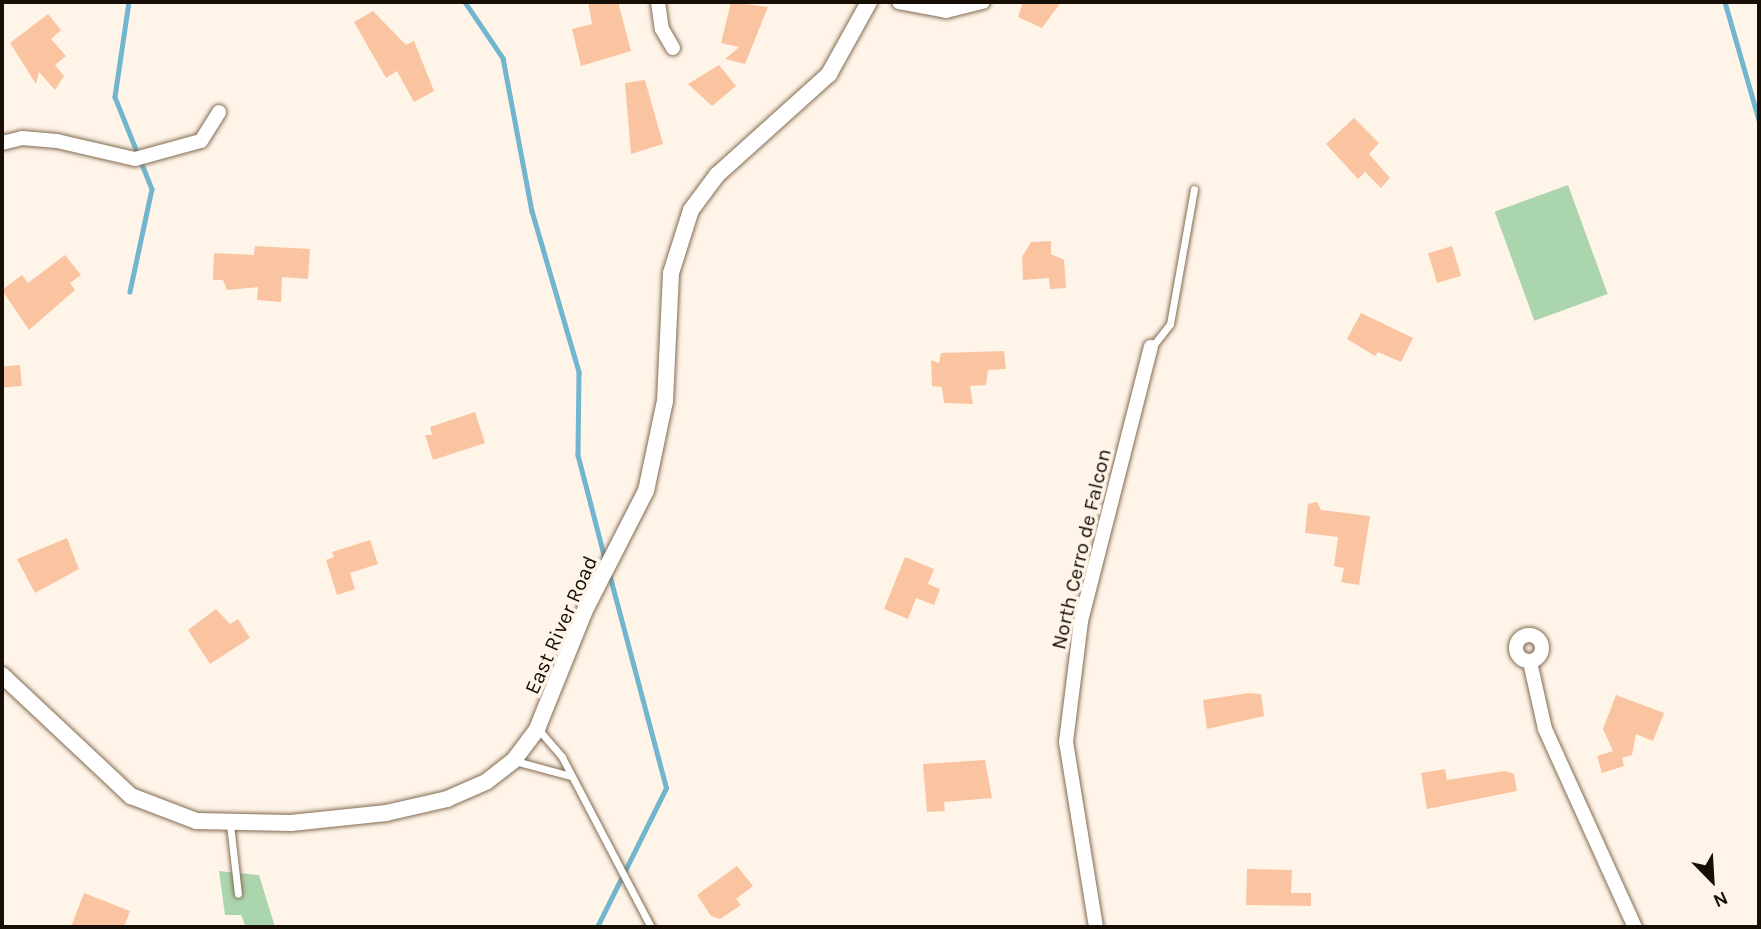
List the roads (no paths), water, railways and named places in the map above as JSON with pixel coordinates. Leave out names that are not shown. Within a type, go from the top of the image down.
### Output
[{"type":"street","points":[[658,2],[662,29],[673,48]]},
{"type":"street","name":"East River Road","points":[[2,675],[131,796],[161,812],[230,824],[386,813],[447,799],[486,782],[514,760],[537,729],[586,608],[646,491],[658,454],[671,273],[691,210],[717,175],[829,74],[869,2]]},
{"type":"street","points":[[899,2],[946,11],[983,2]]},
{"type":"street","points":[[2,143],[22,138],[57,141],[135,159],[201,141],[219,113]]},
{"type":"street","name":"North Cerro de Falcon","points":[[1096,927],[1066,742],[1082,621],[1151,347]]},
{"type":"street","points":[[1530,662],[1545,729],[1635,927]]},
{"type":"lane","points":[[1151,347],[1170,324],[1194,189]]},
{"type":"lane","points":[[537,729],[572,776],[651,927]]},
{"type":"lane","points":[[514,760],[572,776]]},
{"type":"lane","points":[[230,824],[238,894]]},
{"type":"waterway","points":[[129,2],[115,97],[152,189],[130,292]]},
{"type":"waterway","points":[[465,2],[503,58],[532,211],[579,372],[578,455],[605,559]]},
{"type":"waterway","points":[[1725,2],[1759,120]]},
{"type":"waterway","points":[[597,927],[666,788],[609,574]]}]
